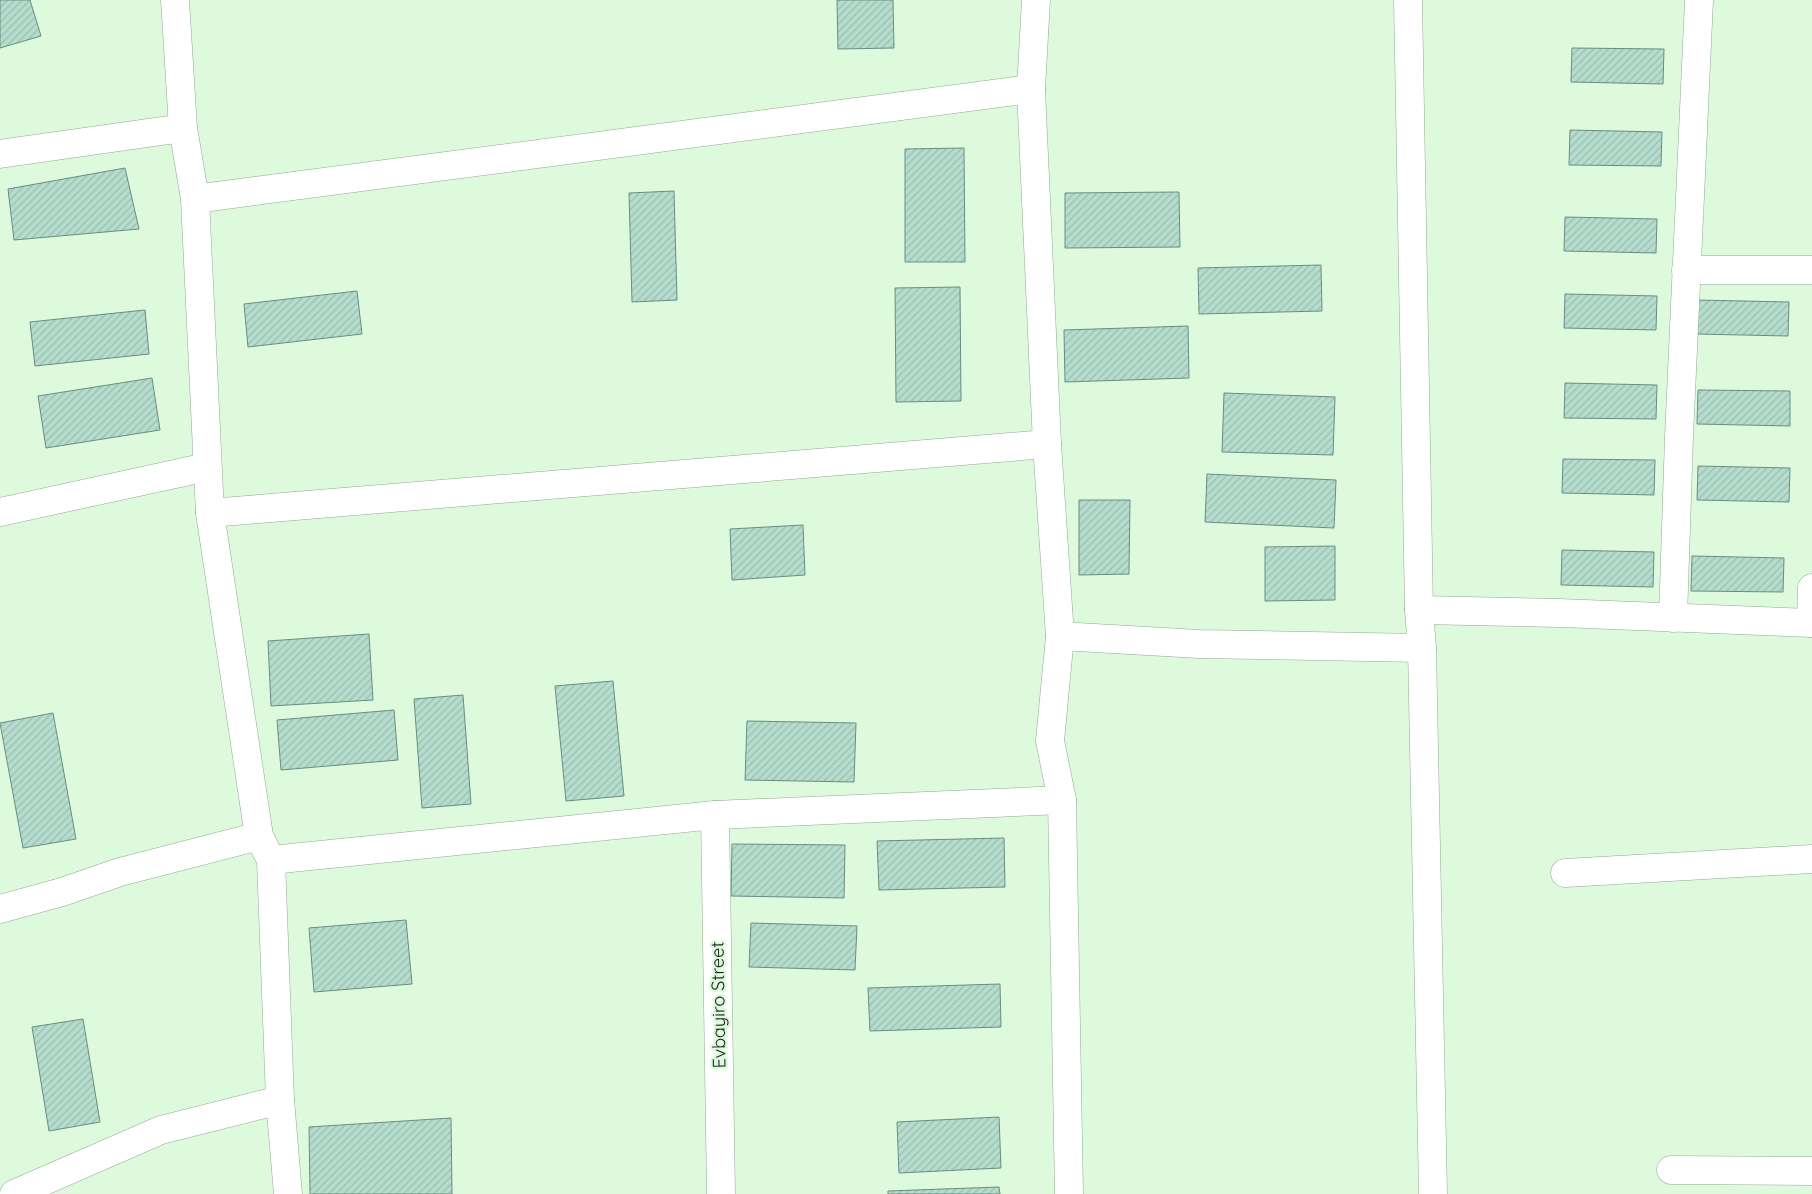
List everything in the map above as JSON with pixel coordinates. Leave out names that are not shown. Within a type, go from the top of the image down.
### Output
[{"type":"street","points":[[174,0],[183,128],[195,199],[210,513],[265,848],[280,1100],[288,1194]]},
{"type":"street","points":[[1036,0],[1031,89],[1047,444],[1060,636],[1050,742],[1062,800],[1069,1194]]},
{"type":"street","points":[[1408,0],[1419,610],[1422,648],[1433,1194]]},
{"type":"street","points":[[1673,618],[1686,270],[1699,0]]},
{"type":"street","points":[[195,199],[1031,89]]},
{"type":"street","points":[[0,154],[183,128]]},
{"type":"street","points":[[1686,270],[1812,270]]},
{"type":"street","points":[[210,513],[1047,444]]},
{"type":"street","points":[[0,512],[207,467]]},
{"type":"street","points":[[1419,610],[1811,623],[1812,588]]},
{"type":"street","points":[[1060,636],[1199,644],[1422,648]]},
{"type":"street","points":[[0,909],[62,892],[120,872],[265,848],[715,815],[1062,800]]},
{"type":"street","name":"Evbayiro Street","points":[[715,815],[721,1194]]},
{"type":"street","points":[[1565,872],[1812,859]]},
{"type":"street","points":[[14,1194],[161,1130],[280,1100]]},
{"type":"street","points":[[1671,1170],[1812,1171]]},
{"type":"building","points":[[0,0],[30,0],[41,36],[0,48]]},
{"type":"building","points":[[837,0],[893,0],[894,48],[838,49]]},
{"type":"building","points":[[1572,48],[1664,49],[1663,84],[1571,82]]},
{"type":"building","points":[[1570,130],[1662,132],[1661,166],[1569,165]]},
{"type":"building","points":[[964,148],[965,262],[905,262],[905,149]]},
{"type":"building","points":[[125,168],[139,229],[14,240],[8,189]]},
{"type":"building","points":[[674,191],[677,300],[632,302],[629,193]]},
{"type":"building","points":[[1179,192],[1180,247],[1065,248],[1065,193]]},
{"type":"building","points":[[1565,217],[1657,219],[1656,253],[1564,251]]},
{"type":"building","points":[[1321,265],[1322,311],[1199,314],[1198,268]]},
{"type":"building","points":[[960,287],[961,401],[896,402],[895,288]]},
{"type":"building","points":[[357,291],[362,334],[248,347],[244,304]]},
{"type":"building","points":[[1565,294],[1657,296],[1656,330],[1564,328]]},
{"type":"building","points":[[1697,300],[1789,302],[1788,336],[1696,334]]},
{"type":"building","points":[[145,310],[149,354],[35,366],[30,322]]},
{"type":"building","points":[[1188,326],[1189,378],[1065,382],[1064,330]]},
{"type":"building","points":[[152,378],[160,430],[46,448],[38,396]]},
{"type":"building","points":[[1565,383],[1657,385],[1656,419],[1564,418]]},
{"type":"building","points":[[1698,390],[1790,391],[1790,426],[1697,424]]},
{"type":"building","points":[[1224,393],[1335,397],[1333,455],[1222,452]]},
{"type":"building","points":[[1563,459],[1655,460],[1654,495],[1562,493]]},
{"type":"building","points":[[1698,466],[1790,468],[1789,502],[1697,500]]},
{"type":"building","points":[[1207,474],[1336,480],[1334,528],[1205,522]]},
{"type":"building","points":[[1079,500],[1130,500],[1129,574],[1079,575]]},
{"type":"building","points":[[803,525],[805,575],[732,580],[730,529]]},
{"type":"building","points":[[1335,546],[1335,600],[1265,601],[1265,547]]},
{"type":"building","points":[[1562,550],[1654,552],[1653,587],[1561,585]]},
{"type":"building","points":[[1692,556],[1784,558],[1783,592],[1691,591]]},
{"type":"building","points":[[369,634],[373,700],[271,706],[268,641]]},
{"type":"building","points":[[613,681],[624,796],[566,801],[555,686]]},
{"type":"building","points":[[463,695],[471,804],[422,808],[414,699]]},
{"type":"building","points":[[394,710],[398,760],[281,770],[277,720]]},
{"type":"building","points":[[53,713],[76,839],[23,848],[0,723]]},
{"type":"building","points":[[747,721],[856,723],[854,782],[745,780]]},
{"type":"building","points":[[1004,838],[1005,887],[879,890],[877,841]]},
{"type":"building","points":[[732,844],[845,845],[844,898],[731,896]]},
{"type":"building","points":[[406,920],[412,984],[314,992],[309,928]]},
{"type":"building","points":[[751,923],[857,926],[855,970],[749,967]]},
{"type":"building","points":[[1000,984],[1001,1027],[870,1031],[868,988]]},
{"type":"building","points":[[83,1019],[100,1122],[49,1131],[32,1027]]},
{"type":"building","points":[[999,1117],[1001,1168],[899,1173],[897,1122]]},
{"type":"building","points":[[451,1118],[452,1194],[310,1194],[309,1127]]},
{"type":"building","points":[[999,1187],[1000,1194],[888,1194],[888,1191]]}]
